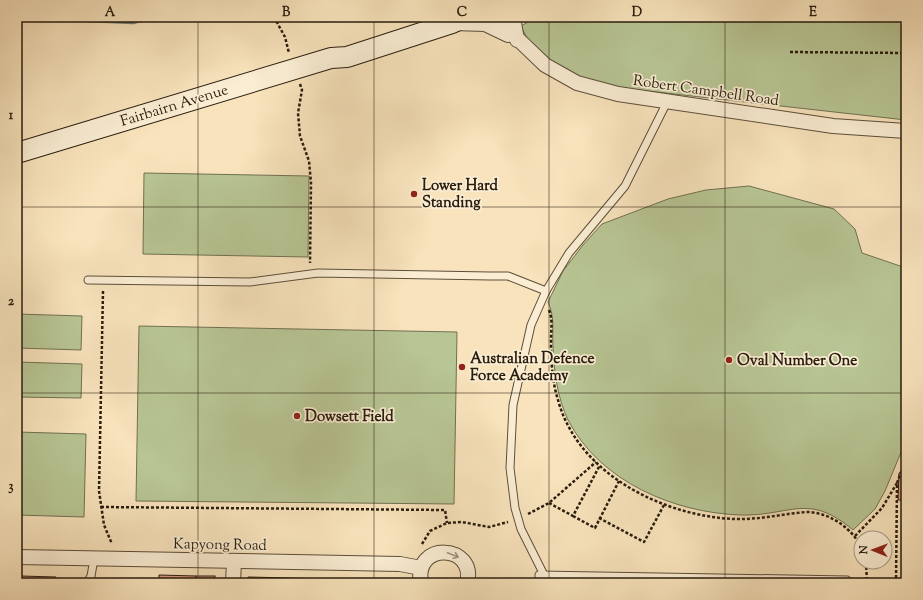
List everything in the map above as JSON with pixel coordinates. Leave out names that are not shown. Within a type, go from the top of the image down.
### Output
[{"type":"main road","name":"Fairbairn Avenue","points":[[330,58],[347,48],[381,36],[425,17]]},
{"type":"main road","name":"Fairbairn Avenue","points":[[17,153],[330,58],[347,57],[458,20]]},
{"type":"street","name":"Robert Campbell Road","points":[[495,17],[517,40],[545,65],[577,83],[618,94],[667,102],[833,126],[906,131]]},
{"type":"street","points":[[513,17],[517,40]]},
{"type":"street","name":"Robert Campbell Road","points":[[458,20],[485,24],[517,40]]},
{"type":"street","points":[[420,583],[421,568],[424,561],[434,554],[445,552],[460,558],[467,567],[467,583]]},
{"type":"street","name":"Kapyong Road","points":[[17,558],[400,564],[421,568]]},
{"type":"street","points":[[233,583],[234,561]]},
{"type":"lane","points":[[544,575],[521,529],[515,508],[510,468],[513,405],[531,325],[544,295],[569,253],[625,186],[667,102]]},
{"type":"lane","points":[[88,280],[250,282],[310,274],[508,276],[544,295]]},
{"type":"lane","points":[[87,583],[91,576],[94,559]]},
{"type":"lane","points":[[539,583],[539,575],[847,580],[847,583]]},
{"type":"path","points":[[274,17],[285,37],[288,49]]},
{"type":"path","points":[[790,52],[906,53]]},
{"type":"path","points":[[302,90],[298,113],[300,136],[309,161],[311,182],[310,274]]},
{"type":"path","points":[[103,281],[99,491],[106,532],[115,549]]},
{"type":"path","points":[[544,295],[551,316],[553,375],[558,402],[571,430],[596,462],[619,481],[664,505],[705,516],[736,519],[810,512],[838,522],[853,534]]},
{"type":"path","points":[[861,530],[882,508],[897,483],[906,458]]},
{"type":"path","points":[[538,510],[549,503],[596,462]]},
{"type":"path","points":[[573,516],[600,465]]},
{"type":"path","points":[[549,503],[595,528],[619,481]]},
{"type":"path","points":[[896,583],[897,483]]},
{"type":"path","points":[[600,518],[644,542],[664,505]]},
{"type":"path","points":[[101,507],[445,510],[447,523]]},
{"type":"path","points":[[420,547],[430,531],[447,523],[462,522],[489,527],[504,523]]},
{"type":"path","points":[[866,570],[867,583]]},
{"type":"green space","points":[[531,17],[906,17],[906,120],[611,87],[580,78],[550,60],[528,40],[521,26],[528,22]]},
{"type":"green space","points":[[144,173],[309,176],[308,257],[143,254]]},
{"type":"green space","name":"Oval Number One","points":[[749,186],[834,209],[855,229],[862,253],[906,268],[906,279],[904,278],[904,445],[885,491],[875,509],[853,530],[837,518],[824,512],[811,509],[741,515],[716,513],[691,508],[666,500],[642,490],[619,477],[599,461],[582,442],[564,411],[554,365],[552,318],[548,302],[563,271],[583,245],[602,224],[668,199],[706,190]]},
{"type":"green space","points":[[17,314],[82,316],[81,350],[17,348]]},
{"type":"green space","name":"Dowsett Field","points":[[139,326],[457,332],[454,504],[136,501]]},
{"type":"green space","points":[[17,362],[82,364],[81,398],[17,397]]},
{"type":"green space","points":[[17,432],[86,434],[84,517],[17,515]]},
{"type":"green space","points":[[555,580],[801,583],[554,583]]},
{"type":"building","points":[[899,473],[906,473],[906,500],[898,500]]},
{"type":"building","points":[[159,575],[196,576],[196,583],[159,583]]},
{"type":"building","points":[[21,576],[56,577],[56,583],[21,583]]},
{"type":"building","points":[[196,576],[215,576],[215,583],[196,583]]},
{"type":"building","points":[[248,577],[329,579],[329,583],[248,583]]},
{"type":"waterway","points":[[17,17],[133,22],[152,17]]},
{"type":"place","name":"Lower Hard Standing","points":[[414,194]]},
{"type":"place","name":"Oval Number One","points":[[729,360]]},
{"type":"place","name":"Australian Defence Force Academy","points":[[462,367]]},
{"type":"place","name":"Dowsett Field","points":[[297,416]]}]
